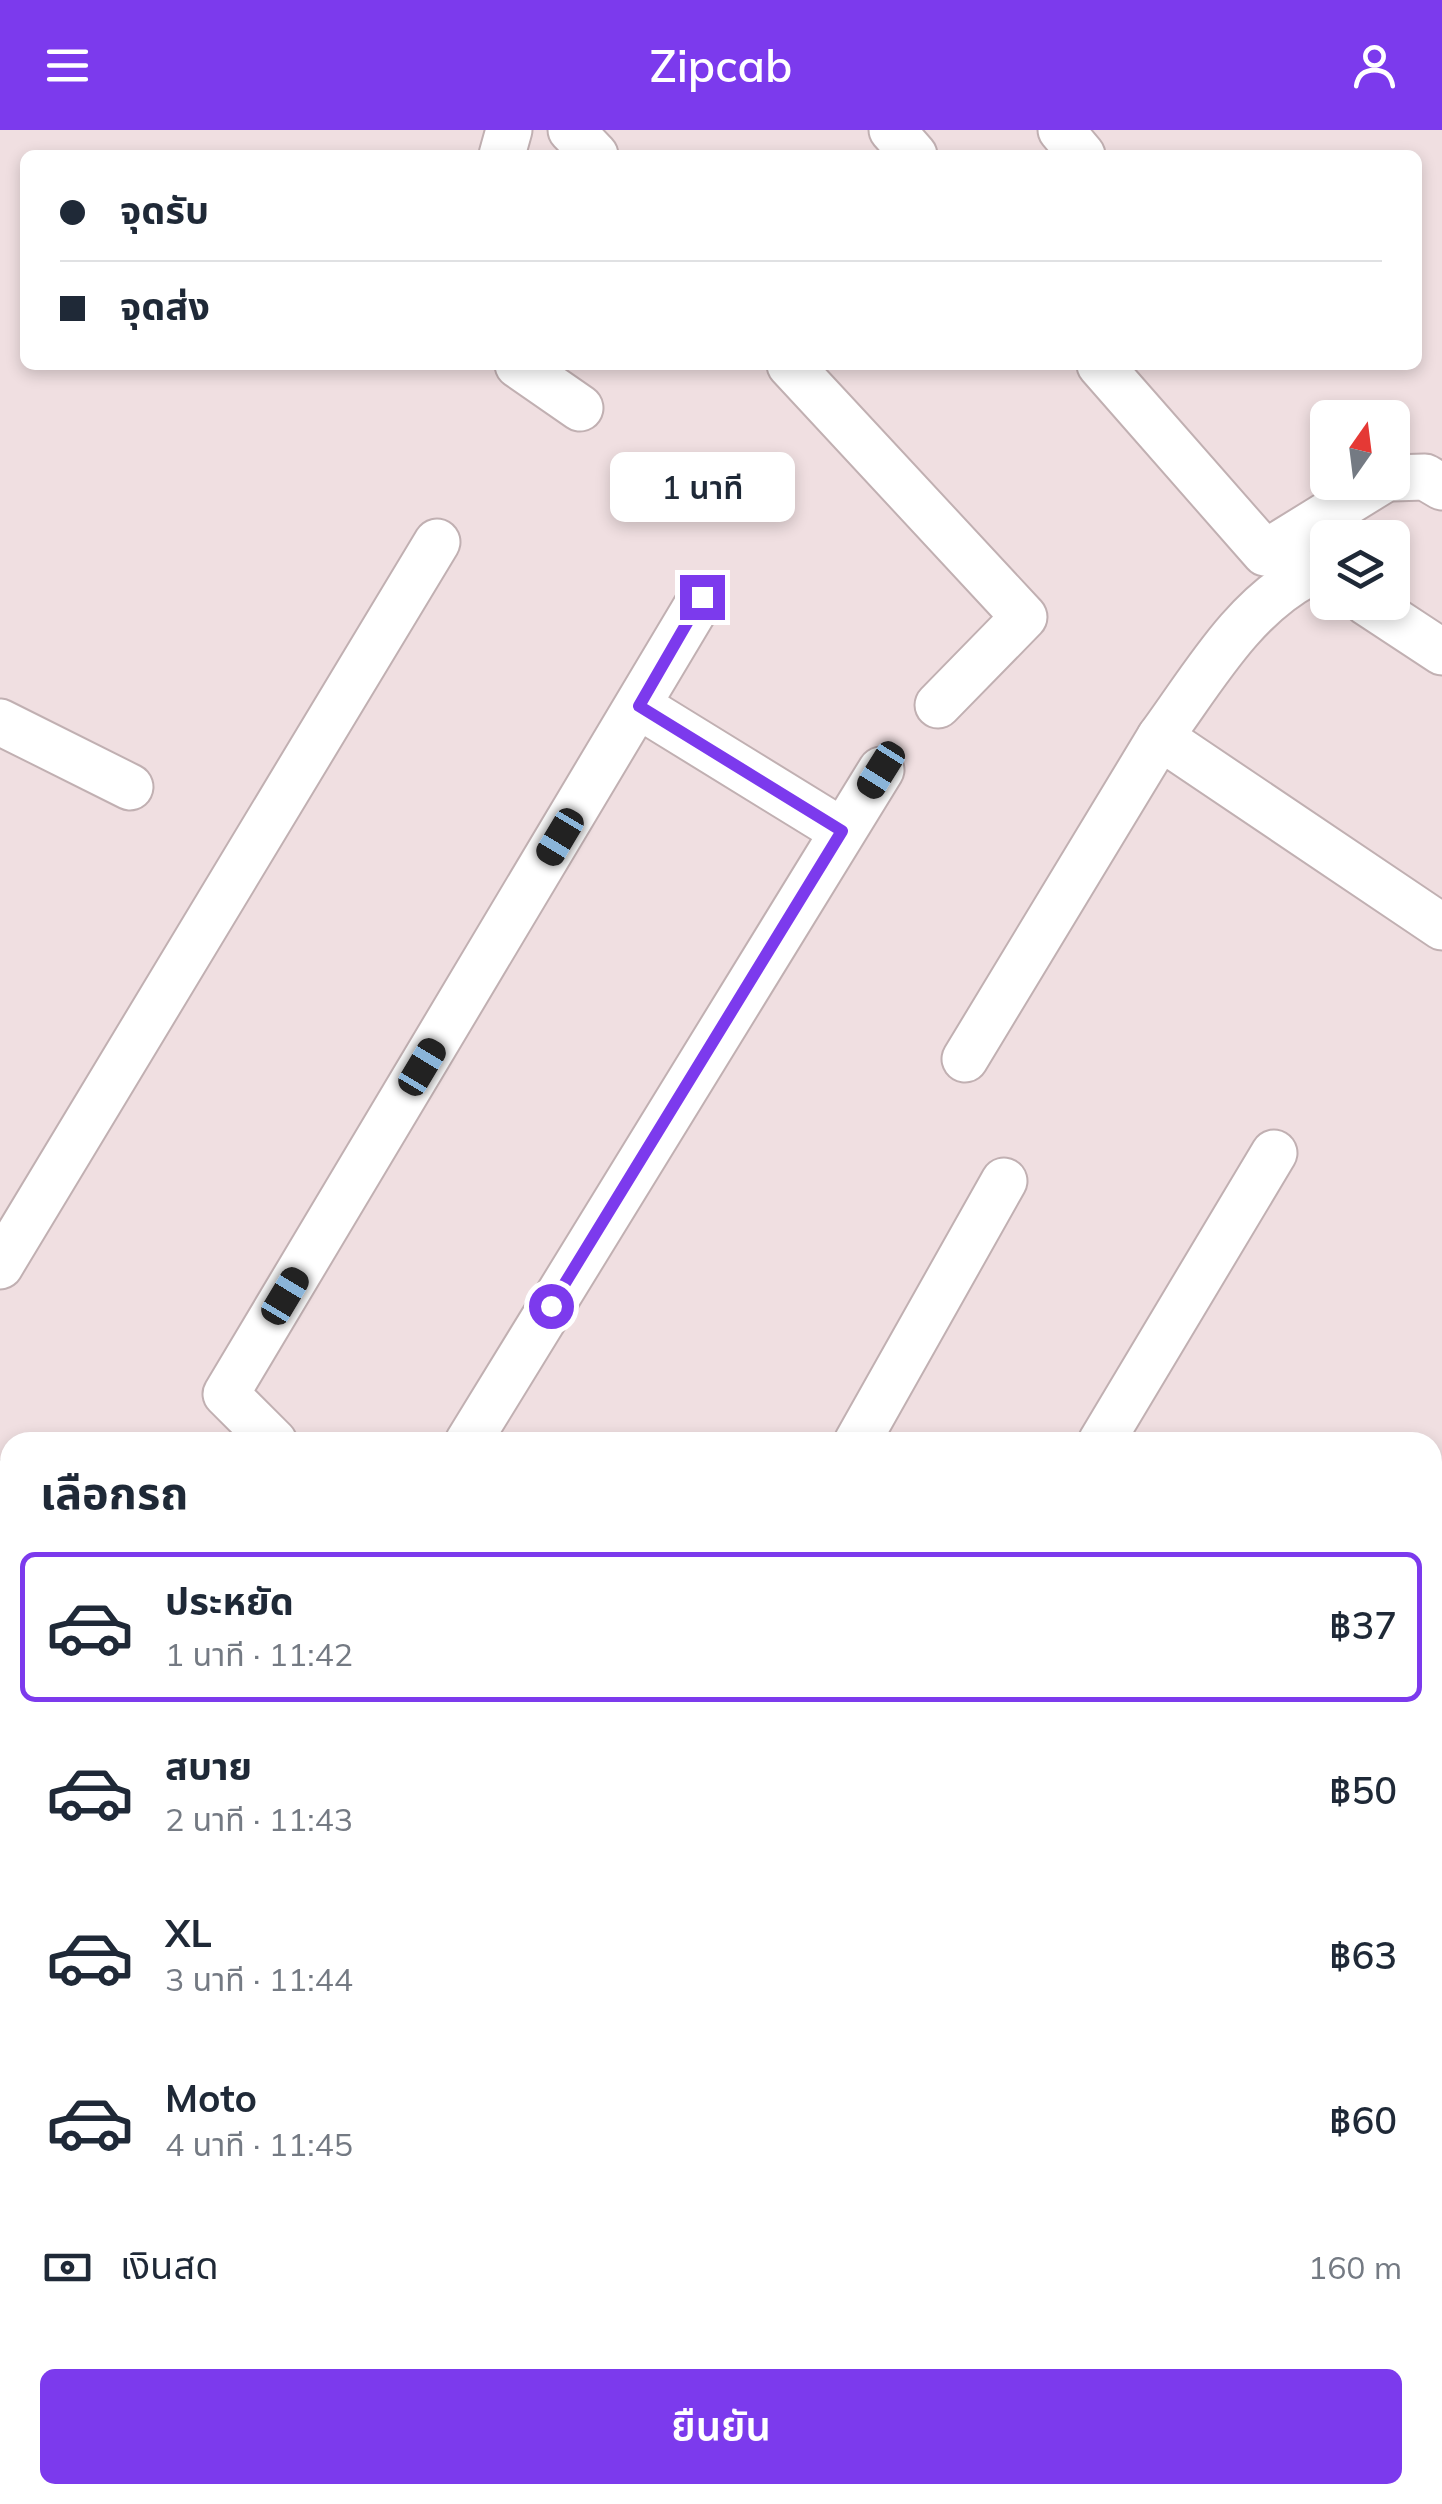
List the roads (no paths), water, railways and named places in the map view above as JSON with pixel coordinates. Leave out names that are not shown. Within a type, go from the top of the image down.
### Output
[{"type":"street","points":[[572,130],[590,150]]},
{"type":"street","points":[[892,130],[910,150]]},
{"type":"street","points":[[1062,130],[1078,150]]},
{"type":"street","points":[[525,370],[580,408]]},
{"type":"street","points":[[795,370],[1024,617],[938,705]]},
{"type":"street","points":[[1104,370],[1266,553],[1351,500]]},
{"type":"street","points":[[1410,477],[1425,477],[1442,486]]},
{"type":"street","points":[[0,1266],[437,542]]},
{"type":"street","points":[[965,1059],[1160,737],[1246,621],[1274,593],[1310,575]]},
{"type":"street","points":[[264,1432],[226,1394],[702,597]]},
{"type":"street","points":[[1393,620],[1442,652]]},
{"type":"street","points":[[639,706],[842,831]]},
{"type":"street","points":[[0,722],[130,786]]},
{"type":"street","points":[[1160,737],[1442,927]]},
{"type":"street","points":[[474,1432],[881,770]]},
{"type":"street","points":[[1106,1432],[1274,1153]]},
{"type":"street","points":[[874,1432],[1004,1181]]}]
